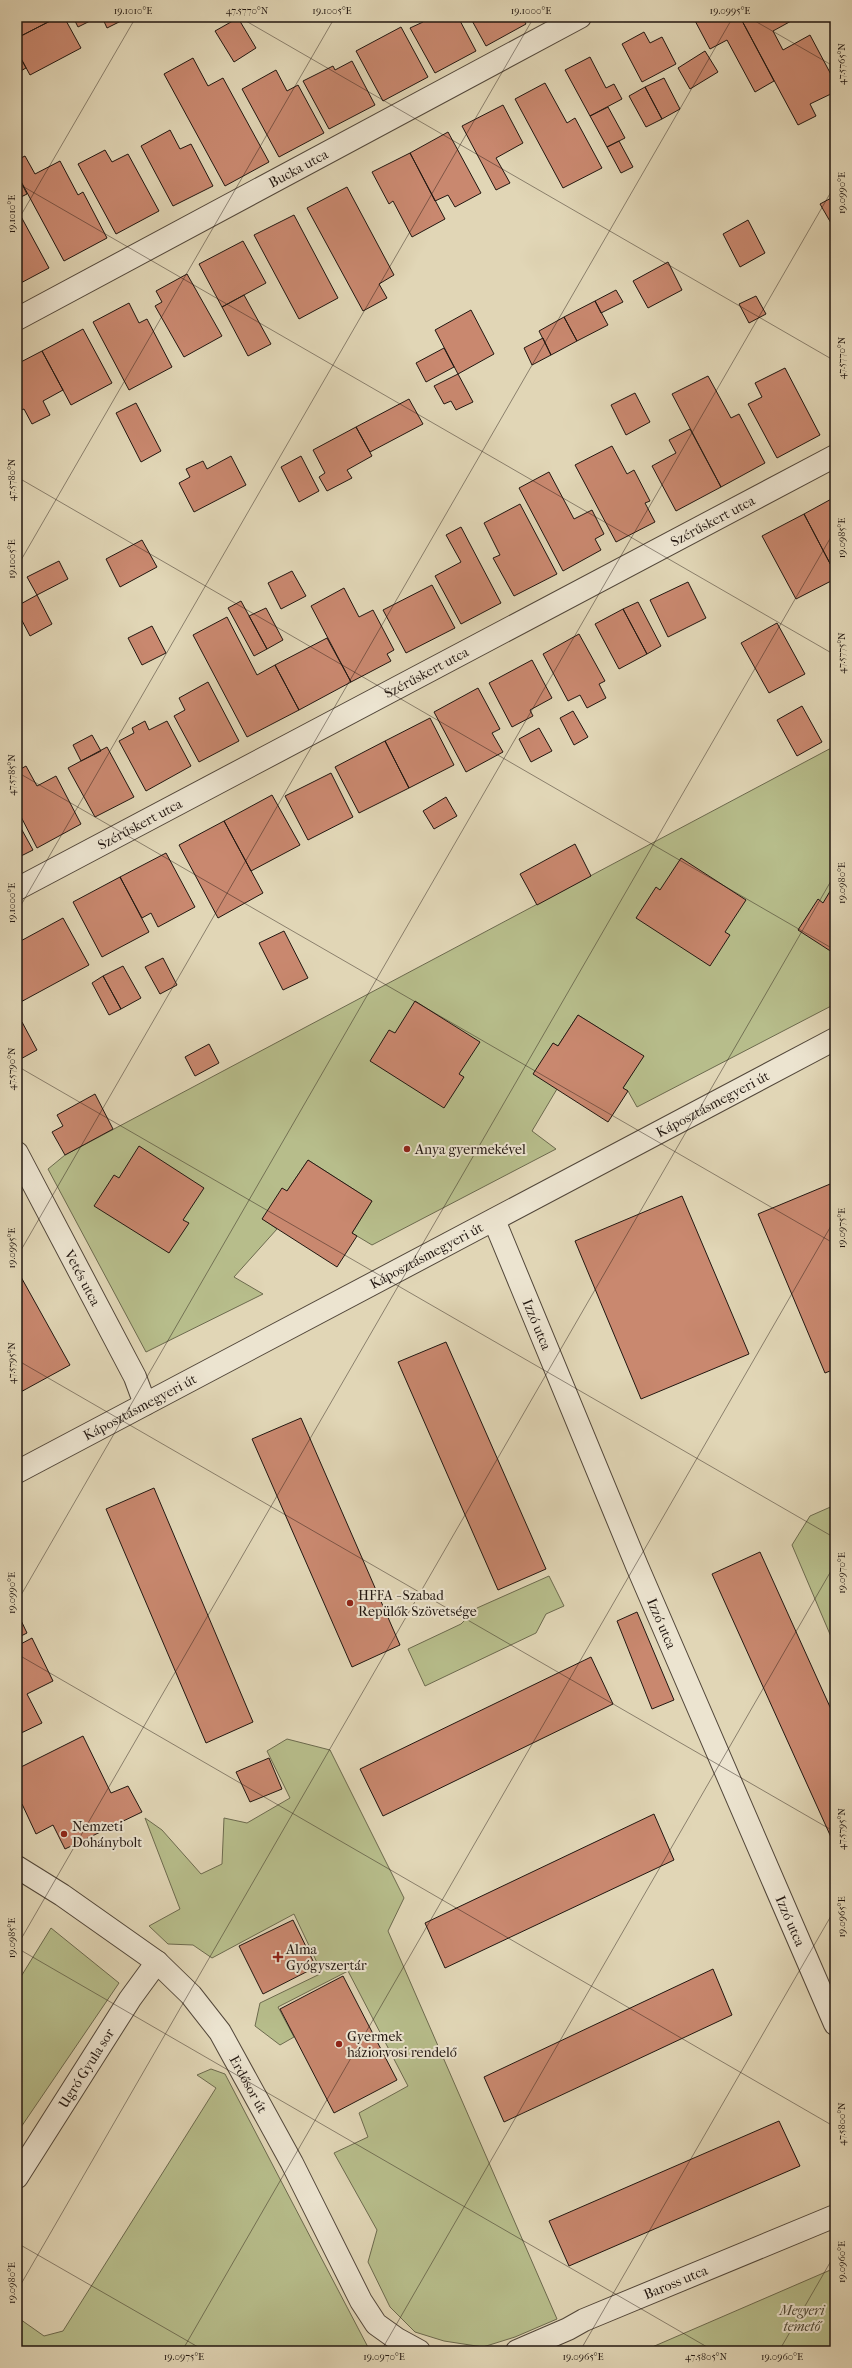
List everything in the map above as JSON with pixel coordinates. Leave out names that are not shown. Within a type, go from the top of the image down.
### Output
[{"type":"street","name":"Bucka utca","points":[[17,319],[580,17]]},
{"type":"street","name":"Szérűskert utca","points":[[17,889],[835,456]]},
{"type":"street","name":"Káposztásmegyeri út","points":[[17,1472],[835,1039]]},
{"type":"street","name":"Vetés utca","points":[[17,1153],[134,1377],[145,1404]]},
{"type":"street","name":"Izzó utca","points":[[494,1220],[637,1566],[835,2024]]},
{"type":"street","name":"Erdősor út","points":[[17,1868],[62,1895],[157,1962],[191,1995],[220,2032],[292,2163],[361,2301],[376,2324],[396,2339],[419,2351]]},
{"type":"street","name":"Ugró Gyula sor","points":[[17,2177],[130,1998],[157,1962]]},
{"type":"street","name":"Baross utca","points":[[517,2351],[568,2329],[584,2320],[835,2216]]},
{"type":"green space","points":[[835,746],[835,1004],[637,1107],[628,1091],[623,1088],[643,1056],[578,1015],[558,1046],[553,1043],[557,1089],[532,1131],[556,1149],[372,1245],[352,1233],[372,1201],[308,1160],[287,1191],[263,1219],[277,1229],[234,1277],[263,1294],[146,1352],[48,1169],[65,1155]]},
{"type":"green space","points":[[835,1505],[835,1646],[792,1545],[810,1516]]},
{"type":"green space","points":[[549,1576],[564,1606],[546,1614],[536,1633],[425,1686],[408,1649],[461,1624],[477,1608]]},
{"type":"green space","points":[[287,1739],[330,1750],[404,1898],[388,1931],[557,2319],[515,2337],[483,2347],[444,2341],[415,2332],[390,2307],[368,2262],[377,2230],[334,2153],[368,2137],[359,2113],[408,2086],[348,1971],[278,2007],[294,2037],[280,2045],[255,2026],[260,2003],[322,1973],[294,1914],[212,1958],[193,1945],[168,1944],[149,1926],[180,1909],[145,1818],[162,1830],[201,1874],[222,1864],[224,1818],[247,1823],[290,1798],[267,1751]]},
{"type":"green space","points":[[51,1928],[119,1983],[17,2133],[17,1983]]},
{"type":"green space","points":[[211,2069],[225,2074],[370,2351],[17,2351],[17,2317],[44,2336],[63,2331],[216,2088],[197,2075]]},
{"type":"green space","name":"Megyeri temető","points":[[835,2268],[835,2351],[643,2351]]},
{"type":"building","points":[[17,17],[48,17],[50,21],[17,38]]},
{"type":"building","points":[[58,17],[64,17],[81,48],[30,75],[17,51],[17,38]]},
{"type":"building","points":[[73,17],[98,17],[78,27]]},
{"type":"building","points":[[102,17],[129,17],[107,28]]},
{"type":"building","points":[[420,17],[458,17],[476,51],[435,73],[410,28],[423,22]]},
{"type":"building","points":[[470,17],[522,17],[526,24],[486,46]]},
{"type":"building","points":[[693,17],[740,17],[774,81],[755,92],[727,40],[710,49]]},
{"type":"building","points":[[740,17],[792,17],[793,20],[773,31],[783,50],[810,35],[835,82],[835,92],[810,104],[816,116],[798,125]]},
{"type":"building","points":[[238,18],[256,48],[234,62],[215,31]]},
{"type":"building","points":[[401,27],[428,77],[383,101],[356,51]]},
{"type":"building","points":[[644,32],[650,43],[662,37],[676,64],[642,82],[622,44]]},
{"type":"building","points":[[17,51],[26,68],[17,73]]},
{"type":"building","points":[[705,51],[718,72],[690,89],[678,68]]},
{"type":"building","points":[[590,57],[606,88],[614,84],[622,99],[590,116],[565,70]]},
{"type":"building","points":[[193,58],[208,86],[223,78],[269,162],[225,186],[164,74]]},
{"type":"building","points":[[352,61],[375,105],[329,129],[303,81],[333,66],[335,70]]},
{"type":"building","points":[[276,70],[287,91],[298,85],[324,133],[279,157],[242,89]]},
{"type":"building","points":[[664,78],[680,109],[662,119],[645,87]]},
{"type":"building","points":[[545,83],[567,123],[575,118],[602,168],[563,188],[515,99]]},
{"type":"building","points":[[645,87],[662,119],[646,127],[629,96]]},
{"type":"building","points":[[503,105],[523,143],[496,158],[510,183],[496,190],[462,126]]},
{"type":"building","points":[[608,107],[625,138],[607,147],[590,116]]},
{"type":"building","points":[[170,130],[180,149],[191,144],[213,186],[173,206],[141,146]]},
{"type":"building","points":[[448,132],[481,193],[455,207],[448,195],[435,201],[410,153]]},
{"type":"building","points":[[619,141],[633,167],[621,173],[607,147]]},
{"type":"building","points":[[105,150],[112,162],[128,154],[159,211],[116,234],[78,164]]},
{"type":"building","points":[[410,153],[445,219],[412,237],[393,201],[389,204],[372,172]]},
{"type":"building","points":[[25,156],[35,174],[60,161],[78,195],[83,192],[107,238],[64,261],[17,174],[17,160]]},
{"type":"building","points":[[17,174],[27,194],[17,199]]},
{"type":"building","points":[[347,187],[394,275],[379,284],[387,298],[363,311],[307,208]]},
{"type":"building","points":[[835,196],[835,230],[820,204]]},
{"type":"building","points":[[18,211],[49,268],[17,285],[17,212]]},
{"type":"building","points":[[294,215],[338,298],[299,319],[254,235]]},
{"type":"building","points":[[748,220],[765,253],[740,267],[723,234]]},
{"type":"building","points":[[243,241],[266,283],[222,307],[199,264]]},
{"type":"building","points":[[668,262],[682,290],[648,308],[633,281]]},
{"type":"building","points":[[187,274],[222,336],[184,357],[155,306],[162,302],[156,291]]},
{"type":"building","points":[[616,290],[623,302],[601,313],[595,301]]},
{"type":"building","points":[[244,295],[271,344],[248,356],[222,307]]},
{"type":"building","points":[[756,296],[766,314],[749,323],[739,304]]},
{"type":"building","points":[[595,301],[608,325],[577,341],[564,317]]},
{"type":"building","points":[[129,303],[139,323],[147,319],[172,367],[129,390],[93,322]]},
{"type":"building","points":[[471,310],[494,354],[458,374],[435,330]]},
{"type":"building","points":[[564,317],[577,341],[551,355],[539,331]]},
{"type":"building","points":[[83,329],[112,383],[71,405],[42,351]]},
{"type":"building","points":[[543,338],[551,355],[532,365],[524,348]]},
{"type":"building","points":[[444,348],[454,367],[426,382],[416,363]]},
{"type":"building","points":[[42,351],[63,390],[43,401],[50,415],[32,424],[24,409],[17,412],[17,364]]},
{"type":"building","points":[[785,368],[820,435],[777,458],[748,404],[762,397],[755,383]]},
{"type":"building","points":[[458,374],[473,402],[456,410],[451,401],[444,404],[434,386]]},
{"type":"building","points":[[708,376],[731,418],[739,414],[765,463],[721,487],[672,394]]},
{"type":"building","points":[[635,393],[650,422],[626,435],[611,405]]},
{"type":"building","points":[[409,399],[423,424],[370,452],[356,427]]},
{"type":"building","points":[[136,403],[161,451],[141,462],[116,413]]},
{"type":"building","points":[[356,427],[372,456],[347,470],[352,478],[327,491],[319,477],[325,473],[313,450]]},
{"type":"building","points":[[690,429],[721,487],[676,511],[652,466],[676,453],[669,440]]},
{"type":"building","points":[[612,446],[627,474],[634,470],[650,501],[645,503],[655,522],[616,542],[575,465]]},
{"type":"building","points":[[231,456],[246,485],[194,512],[179,483],[190,477],[186,469],[203,461],[207,469]]},
{"type":"building","points":[[301,456],[319,491],[299,502],[281,467]]},
{"type":"building","points":[[549,472],[574,519],[592,510],[604,534],[595,539],[601,550],[563,571],[519,488]]},
{"type":"building","points":[[835,497],[835,573],[804,514]]},
{"type":"building","points":[[520,504],[557,574],[514,596],[493,558],[500,555],[484,523]]},
{"type":"building","points":[[804,514],[835,573],[835,579],[796,599],[762,536]]},
{"type":"building","points":[[461,527],[501,603],[461,624],[435,576],[461,562],[446,535]]},
{"type":"building","points":[[142,540],[157,567],[120,587],[106,559]]},
{"type":"building","points":[[59,561],[68,579],[37,595],[27,577]]},
{"type":"building","points":[[292,571],[306,596],[281,609],[268,583]]},
{"type":"building","points":[[688,582],[706,618],[668,637],[650,600]]},
{"type":"building","points":[[432,585],[455,628],[406,653],[383,610]]},
{"type":"building","points":[[344,588],[359,617],[373,610],[394,650],[387,654],[391,661],[351,682],[311,606]]},
{"type":"building","points":[[37,595],[52,624],[30,636],[17,611],[17,606]]},
{"type":"building","points":[[241,601],[267,649],[254,656],[228,608]]},
{"type":"building","points":[[638,602],[661,646],[647,654],[623,609]]},
{"type":"building","points":[[266,608],[283,640],[267,649],[249,616]]},
{"type":"building","points":[[623,609],[647,654],[619,669],[595,624]]},
{"type":"building","points":[[227,617],[257,675],[275,665],[299,710],[247,737],[193,635]]},
{"type":"building","points":[[777,623],[805,674],[769,693],[741,643]]},
{"type":"building","points":[[152,626],[166,653],[142,665],[128,638]]},
{"type":"building","points":[[579,634],[605,681],[599,684],[606,698],[587,708],[580,695],[568,701],[543,654]]},
{"type":"building","points":[[327,638],[351,682],[299,710],[275,665]]},
{"type":"building","points":[[532,660],[552,698],[530,710],[533,716],[512,727],[489,683]]},
{"type":"building","points":[[208,682],[239,741],[199,762],[174,716],[185,710],[179,698]]},
{"type":"building","points":[[478,688],[500,729],[492,733],[503,752],[466,772],[434,712]]},
{"type":"building","points":[[802,706],[822,742],[797,756],[777,720]]},
{"type":"building","points":[[573,711],[588,737],[574,745],[560,718]]},
{"type":"building","points":[[430,718],[454,765],[409,788],[385,741]]},
{"type":"building","points":[[145,721],[149,730],[167,721],[191,766],[146,791],[119,741],[134,733],[132,728]]},
{"type":"building","points":[[539,728],[552,751],[531,762],[519,739]]},
{"type":"building","points":[[92,735],[101,751],[81,761],[73,745]]},
{"type":"building","points":[[385,741],[409,788],[359,813],[335,767]]},
{"type":"building","points":[[107,747],[134,797],[95,817],[68,768]]},
{"type":"building","points":[[26,766],[37,786],[56,776],[81,824],[37,848],[17,809],[17,771]]},
{"type":"building","points":[[331,773],[353,817],[308,840],[285,796]]},
{"type":"building","points":[[272,795],[300,845],[251,871],[224,821]]},
{"type":"building","points":[[446,797],[457,816],[434,829],[423,811]]},
{"type":"building","points":[[17,821],[33,850],[17,858]]},
{"type":"building","points":[[224,821],[263,893],[218,918],[179,845]]},
{"type":"building","points":[[575,844],[591,876],[537,905],[520,874]]},
{"type":"building","points":[[166,853],[195,907],[158,927],[151,913],[142,918],[120,877]]},
{"type":"building","points":[[681,858],[746,900],[725,932],[730,935],[710,966],[636,918],[656,887],[660,890]]},
{"type":"building","points":[[120,877],[149,932],[102,957],[73,902]]},
{"type":"building","points":[[835,883],[835,954],[798,930],[818,899],[823,903]]},
{"type":"building","points":[[63,918],[89,965],[17,1004],[17,943]]},
{"type":"building","points":[[284,931],[308,978],[283,990],[259,943]]},
{"type":"building","points":[[163,958],[177,985],[160,994],[145,967]]},
{"type":"building","points":[[123,966],[141,998],[121,1009],[103,976]]},
{"type":"building","points":[[103,976],[121,1009],[109,1015],[92,983]]},
{"type":"building","points":[[415,1001],[480,1042],[459,1074],[464,1077],[444,1108],[370,1061],[389,1030],[395,1033]]},
{"type":"building","points":[[578,1015],[644,1056],[623,1088],[628,1091],[608,1122],[533,1074],[553,1043],[558,1046]]},
{"type":"building","points":[[22,1022],[37,1050],[17,1061],[17,1025]]},
{"type":"building","points":[[209,1044],[219,1063],[195,1076],[185,1057]]},
{"type":"building","points":[[95,1094],[113,1129],[65,1155],[52,1132],[63,1126],[57,1115]]},
{"type":"building","points":[[139,1146],[204,1188],[183,1220],[189,1223],[169,1253],[94,1206],[114,1175],[119,1178]]},
{"type":"building","points":[[308,1160],[372,1201],[352,1233],[357,1236],[337,1267],[262,1219],[282,1188],[287,1191]]},
{"type":"building","points":[[835,1182],[835,1369],[825,1373],[758,1214]]},
{"type":"building","points":[[682,1196],[749,1354],[641,1399],[575,1241]]},
{"type":"building","points":[[21,1277],[70,1365],[17,1394],[17,1279]]},
{"type":"building","points":[[446,1342],[546,1569],[498,1590],[398,1362]]},
{"type":"building","points":[[301,1418],[400,1645],[352,1667],[252,1439]]},
{"type":"building","points":[[154,1488],[253,1722],[206,1743],[106,1509]]},
{"type":"building","points":[[760,1552],[835,1718],[835,1846],[712,1574]]},
{"type":"building","points":[[17,1612],[27,1633],[17,1638]]},
{"type":"building","points":[[637,1612],[674,1700],[652,1709],[617,1621]]},
{"type":"building","points":[[32,1638],[53,1681],[27,1694],[42,1723],[17,1735],[17,1646]]},
{"type":"building","points":[[591,1657],[613,1704],[383,1816],[360,1769]]},
{"type":"building","points":[[83,1736],[111,1793],[128,1786],[142,1812],[65,1849],[53,1825],[36,1834],[22,1804],[17,1807],[17,1769]]},
{"type":"building","points":[[269,1758],[282,1789],[250,1802],[236,1772]]},
{"type":"building","points":[[654,1814],[674,1860],[445,1968],[425,1923]]},
{"type":"building","name":"Alma Gyógyszertár","points":[[293,1920],[316,1967],[263,1994],[239,1946]]},
{"type":"building","points":[[713,1969],[732,2015],[504,2122],[484,2077]]},
{"type":"building","name":"Gyermek háziorvosi rendelő","points":[[343,1976],[397,2080],[334,2113],[280,2009]]},
{"type":"building","points":[[779,2121],[800,2166],[569,2266],[549,2221]]},
{"type":"place","name":"Anya gyermekével","points":[[407,1149]]},
{"type":"place","name":"HFFA - Szabad Repülők Szövetsége","points":[[350,1603]]},
{"type":"place","name":"Nemzeti Dohánybolt","points":[[64,1834]]},
{"type":"place","name":"Alma Gyógyszertár","points":[[278,1957]]},
{"type":"place","name":"Gyermek háziorvosi rendelő","points":[[339,2044]]}]
